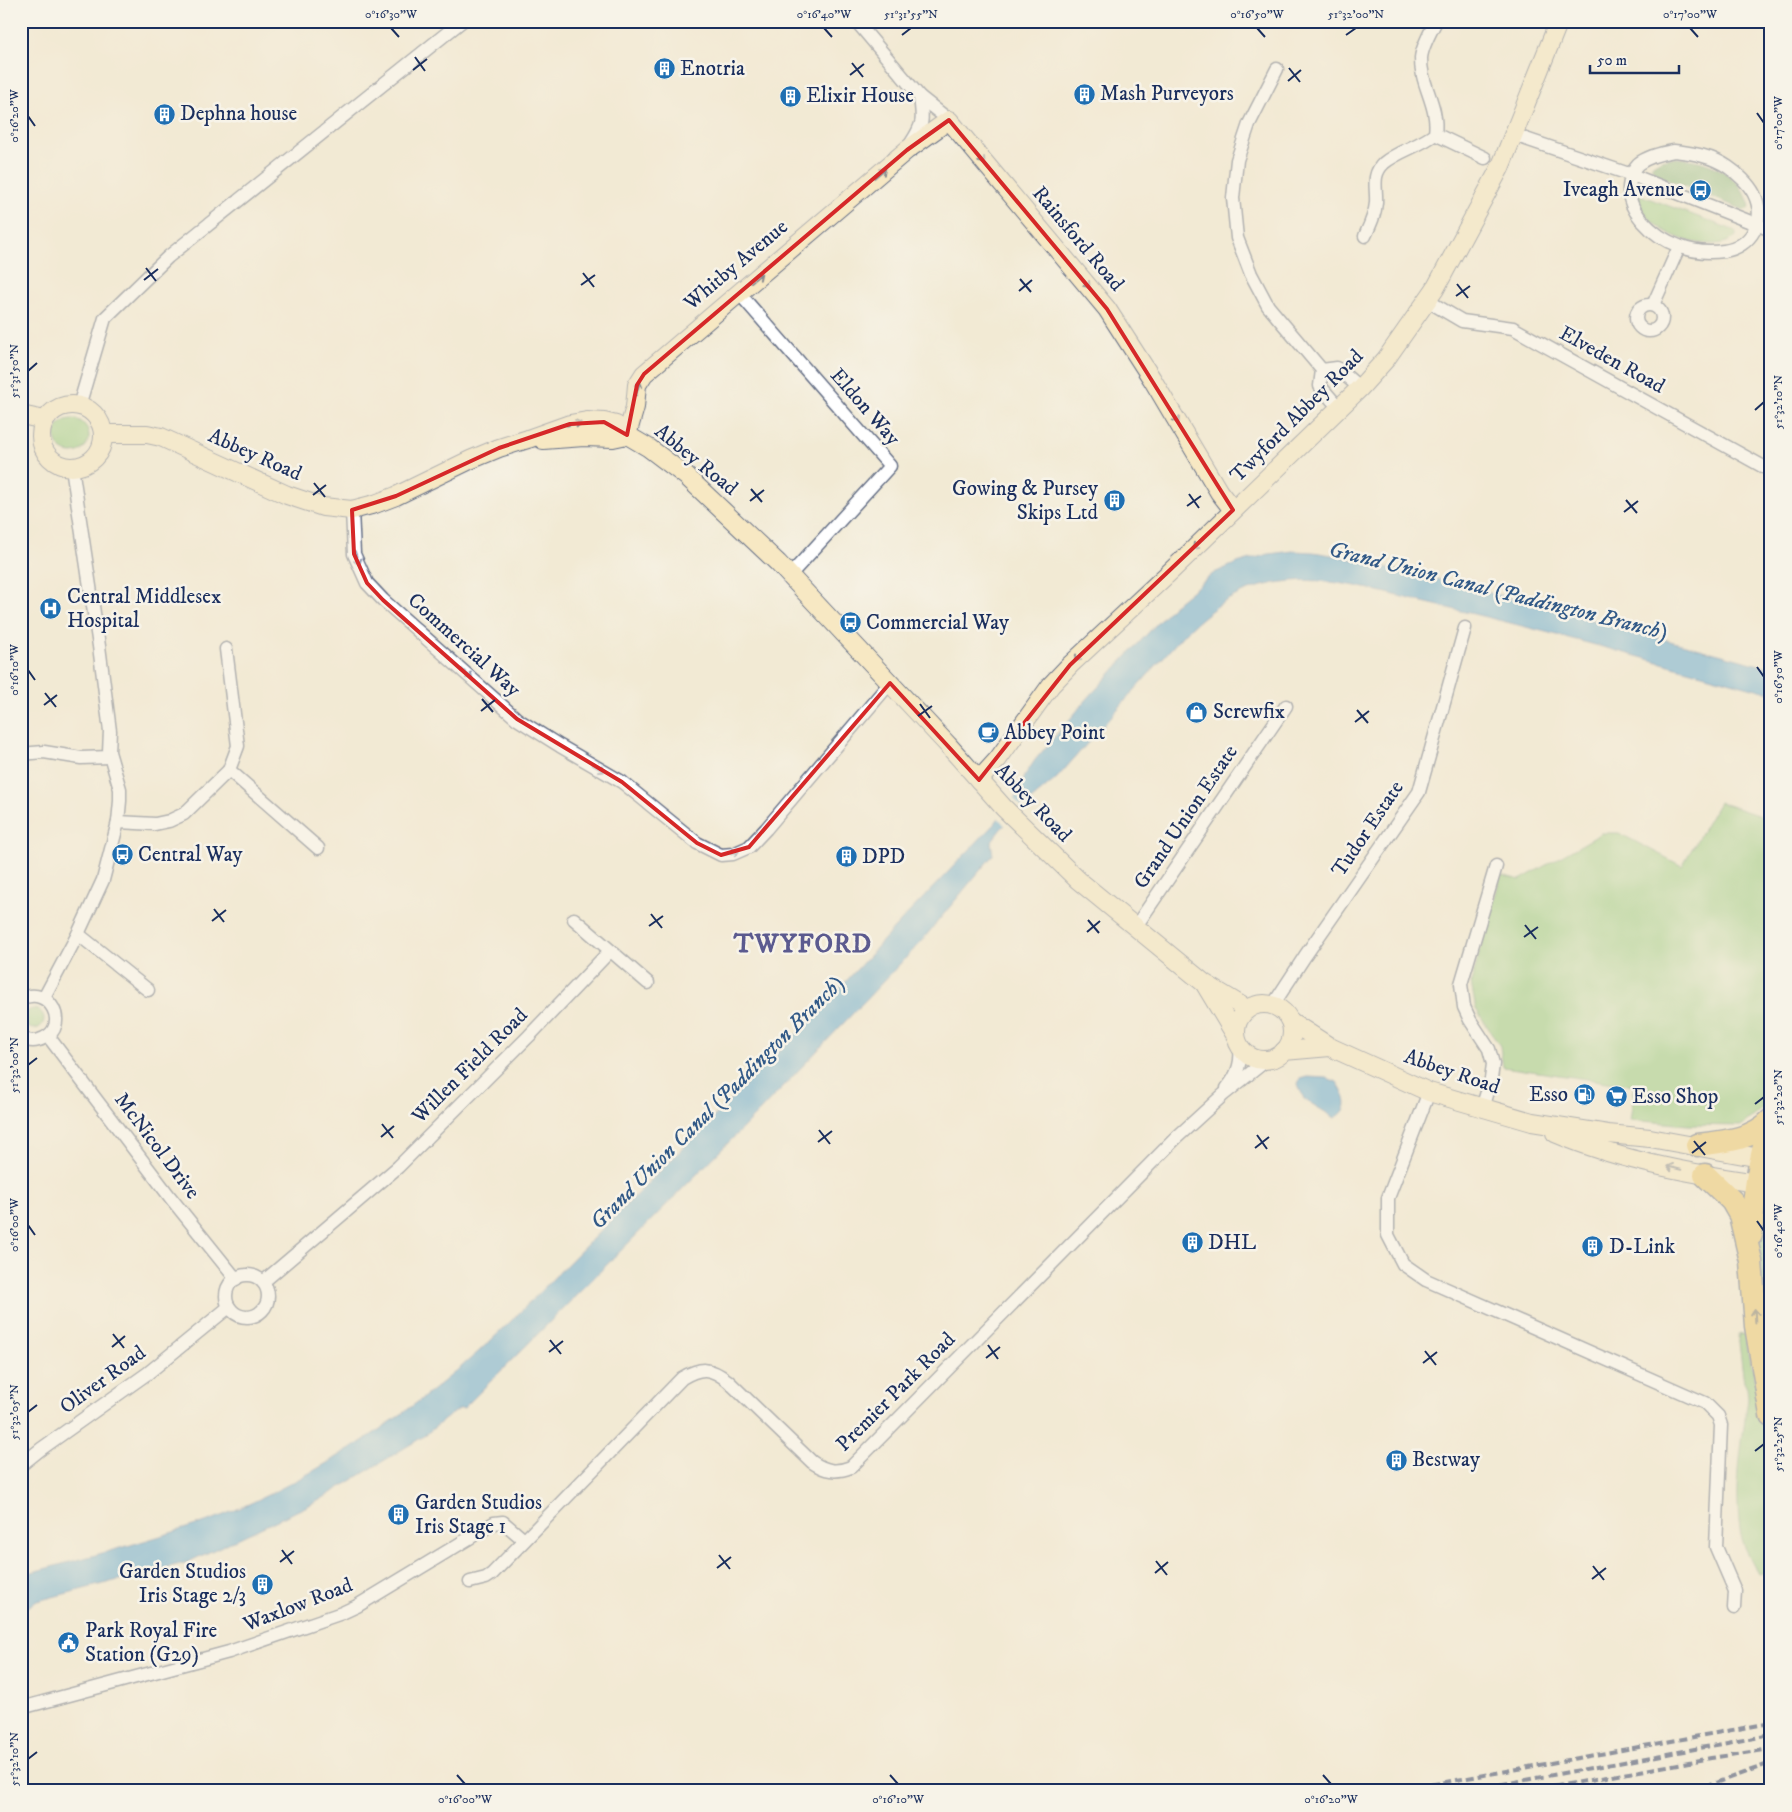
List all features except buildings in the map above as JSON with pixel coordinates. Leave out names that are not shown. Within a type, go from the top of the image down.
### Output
[{"type":"highway","points":[[1697,1145],[1744,1137],[1760,1130],[1771,1122]]},
{"type":"highway","points":[[1771,1122],[1766,1159],[1766,1184],[1753,1208],[1751,1261],[1756,1326],[1771,1416]]},
{"type":"highway","points":[[1705,1175],[1720,1187],[1738,1209],[1751,1261]]},
{"type":"street","points":[[79,406],[105,318],[168,257],[462,21]]},
{"type":"street","name":"Rainsford Road","points":[[856,21],[920,97],[949,120],[1107,309],[1152,379],[1219,492],[1233,510]]},
{"type":"street","points":[[1364,236],[1373,219],[1376,203],[1374,179],[1384,163],[1426,141],[1435,134],[1435,111],[1422,75],[1421,56],[1436,21]]},
{"type":"street","name":"Twyford Abbey Road","points":[[979,780],[998,759],[1051,685],[1070,665],[1156,585],[1360,388],[1386,359],[1428,301],[1500,168],[1558,22]]},
{"type":"street","points":[[1277,69],[1249,124],[1237,160],[1234,198],[1237,238],[1251,274],[1268,306],[1322,370],[1320,386],[1339,408]]},
{"type":"street","name":"Whitby Avenue","points":[[907,150],[922,127],[923,117],[920,97]]},
{"type":"street","name":"Whitby Avenue","points":[[627,435],[635,407],[637,385],[644,374],[907,150],[949,120]]},
{"type":"street","points":[[1435,134],[1485,158]]},
{"type":"street","points":[[1514,135],[1632,175],[1771,230]]},
{"type":"street","points":[[1674,151],[1690,152],[1716,160],[1737,174],[1754,194],[1759,215],[1758,225],[1746,241],[1737,247],[1727,250],[1712,252],[1679,246],[1663,238],[1639,216],[1632,205],[1629,193],[1632,175],[1638,165],[1647,159],[1674,151]]},
{"type":"street","points":[[1653,305],[1679,246]]},
{"type":"street","name":"Eldon Way","points":[[739,293],[890,466],[790,575]]},
{"type":"street","name":"Elveden Road","points":[[1428,301],[1462,321],[1513,328],[1771,471]]},
{"type":"street","points":[[1322,370],[1337,368],[1360,388]]},
{"type":"street","points":[[64,406],[79,406],[87,409],[96,416],[101,426],[103,434],[102,445],[94,458],[84,464],[72,467],[58,464],[45,453],[40,437],[45,420],[54,410],[64,406]]},
{"type":"street","points":[[21,415],[45,420]]},
{"type":"street","name":"Abbey Road","points":[[103,434],[147,434],[162,437],[287,495],[323,507],[352,510],[396,496],[499,448],[570,424],[587,421],[616,425],[627,435],[649,448],[686,476],[790,575],[1018,823],[1078,880],[1204,983],[1247,1009]]},
{"type":"street","points":[[44,998],[78,934],[103,880],[118,822],[120,789],[110,757],[110,731],[99,646],[72,467]]},
{"type":"street","name":"Commercial Way","points":[[352,510],[354,554],[367,583],[383,600],[517,719],[622,782],[696,843],[720,855],[733,854],[749,847],[890,683]]},
{"type":"street","name":"Tudor Estate","points":[[1273,1005],[1419,792],[1465,628]]},
{"type":"street","points":[[118,822],[156,824],[169,821],[184,814],[229,770],[238,746],[226,649]]},
{"type":"street","name":"Grand Union Estate","points":[[1136,926],[1286,706]]},
{"type":"street","points":[[21,754],[44,752],[81,758],[110,757]]},
{"type":"street","points":[[229,770],[318,848]]},
{"type":"street","points":[[1482,1108],[1493,1064],[1489,1049],[1470,1020],[1464,1006],[1461,984],[1496,866]]},
{"type":"street","points":[[574,919],[648,983]]},
{"type":"street","points":[[78,934],[148,990]]},
{"type":"street","name":"Willen Field Road","points":[[263,1282],[398,1167],[529,1036],[610,951]]},
{"type":"street","name":"Abbey Road","points":[[1204,983],[1238,1040]]},
{"type":"street","points":[[21,999],[30,996],[44,998],[51,1005],[56,1017],[54,1028],[48,1036],[34,1042],[21,1038]]},
{"type":"street","points":[[1263,1004],[1273,1005],[1282,1010],[1290,1021],[1292,1036],[1289,1044],[1276,1055],[1260,1059],[1244,1051],[1238,1040],[1237,1027],[1240,1018],[1247,1009],[1263,1004]]},
{"type":"street","name":"Abbey Road","points":[[1290,1021],[1330,1047],[1429,1092],[1482,1108],[1532,1122],[1697,1145],[1766,1159]]},
{"type":"street","name":"McNicol Drive","points":[[48,1036],[170,1197],[236,1279]]},
{"type":"street","name":"Premier Park Road","points":[[470,1582],[486,1578],[492,1574],[682,1378],[694,1371],[706,1370],[717,1372],[820,1468],[829,1471],[843,1470],[851,1467],[1153,1161],[1223,1094],[1230,1086],[1239,1065],[1241,1051],[1238,1040]]},
{"type":"street","name":"Abbey Road","points":[[1276,1055],[1330,1047]]},
{"type":"street","name":"Premier Park Road","points":[[1223,1094],[1276,1055]]},
{"type":"street","points":[[1429,1092],[1388,1198],[1388,1235],[1403,1264],[1426,1280],[1705,1403],[1718,1416],[1721,1425],[1716,1547],[1735,1591],[1734,1608]]},
{"type":"street","points":[[1532,1122],[1575,1141],[1613,1154],[1705,1175],[1766,1184]]},
{"type":"street","points":[[247,1275],[258,1278],[263,1282],[268,1294],[268,1302],[260,1313],[247,1317],[240,1316],[230,1307],[227,1301],[228,1289],[236,1279],[247,1275]]},
{"type":"street","name":"Oliver Road","points":[[21,1465],[148,1373],[230,1307]]},
{"type":"street","name":"Waxlow Road","points":[[21,1708],[229,1652],[342,1612],[365,1601],[494,1523],[503,1522],[524,1540]]},
{"type":"highlighted area","points":[[949,120],[1107,309],[1233,510],[1070,665],[979,780],[890,683],[749,847],[721,855],[697,843],[622,782],[517,719],[383,600],[367,583],[354,554],[352,510],[396,496],[499,448],[570,424],[604,422],[627,435],[637,385],[644,374],[907,150]]},
{"type":"green space","points":[[1670,158],[1695,160],[1719,169],[1738,184],[1750,206],[1744,210],[1657,175],[1651,166],[1661,160]]},
{"type":"green space","points":[[1640,195],[1733,230],[1736,236],[1727,242],[1714,244],[1688,241],[1677,237],[1666,232],[1649,217],[1637,198]]},
{"type":"green space","points":[[72,419],[79,420],[84,424],[88,429],[88,443],[84,448],[79,452],[72,453],[65,452],[60,448],[56,443],[55,436],[56,429],[60,424],[65,420]]},
{"type":"green space","points":[[1719,802],[1766,818],[1771,810],[1771,1101],[1741,1126],[1688,1125],[1630,1120],[1635,1086],[1503,1067],[1500,1046],[1476,1009],[1471,983],[1501,875],[1520,880],[1602,833],[1619,833],[1682,866]]},
{"type":"green space","points":[[34,1009],[41,1012],[44,1019],[41,1026],[34,1029],[27,1026],[24,1019],[27,1012]]},
{"type":"green space","points":[[1769,1197],[1771,1197],[1771,1359],[1760,1258],[1762,1212]]},
{"type":"green space","points":[[1744,1334],[1758,1389],[1771,1457],[1771,1574],[1758,1574],[1742,1541],[1739,1519],[1739,1467],[1748,1398],[1738,1335]]},
{"type":"water","points":[[1293,551],[1338,556],[1457,584],[1771,668],[1771,693],[1516,625],[1357,586],[1301,580],[1267,585],[1240,593],[1228,599],[1206,614],[1184,634],[1056,779],[1026,804],[1000,830],[991,842],[993,855],[919,944],[757,1114],[464,1408],[458,1409],[421,1438],[318,1501],[188,1562],[37,1601],[21,1609],[21,1575],[196,1525],[254,1501],[294,1482],[333,1460],[407,1410],[442,1383],[508,1324],[820,1010],[897,925],[995,823],[1019,792],[1025,775],[1035,760],[1088,698],[1172,607],[1214,573],[1237,563],[1269,554]]},
{"type":"water","points":[[1307,1077],[1327,1078],[1337,1082],[1346,1102],[1346,1106],[1341,1114],[1335,1118],[1304,1099],[1298,1084],[1300,1079]]},
{"type":"pier","points":[[1012,797],[1024,809],[1006,827],[997,816]]},
{"type":"railway","points":[[1396,1791],[1771,1723]]},
{"type":"railway","points":[[1465,1791],[1771,1735]]},
{"type":"railway","points":[[1530,1791],[1771,1749]]},
{"type":"railway","points":[[1693,1791],[1771,1763]]},
{"type":"place","name":"Enotria","points":[[664,69]]},
{"type":"place","name":"Mash Purveyors","points":[[1084,94]]},
{"type":"place","name":"Elixir House","points":[[790,96]]},
{"type":"place","name":"Dephna house","points":[[164,114]]},
{"type":"place","name":"Iveagh Avenue","points":[[1700,190]]},
{"type":"place","name":"Gowing & Pursey Skips Ltd","points":[[1114,501]]},
{"type":"place","name":"Central Middlesex Hospital","points":[[51,609]]},
{"type":"place","name":"Commercial Way","points":[[850,623]]},
{"type":"place","name":"Screwfix","points":[[1197,712]]},
{"type":"place","name":"Abbey Point","points":[[988,733]]},
{"type":"place","name":"Central Way","points":[[122,855]]},
{"type":"place","name":"DPD","points":[[846,857]]},
{"type":"place","name":"Esso","points":[[1584,1095]]},
{"type":"place","name":"Esso Shop","points":[[1616,1097]]},
{"type":"place","name":"DHL","points":[[1192,1243]]},
{"type":"place","name":"D-Link","points":[[1593,1247]]},
{"type":"place","name":"Bestway","points":[[1396,1460]]},
{"type":"place","name":"Garden Studios Iris Stage 1","points":[[399,1515]]},
{"type":"place","name":"Garden Studios Iris Stage 2/3","points":[[262,1584]]},
{"type":"place","name":"Park Royal Fire Station (G29)","points":[[69,1643]]},
{"type":"district","name":"TWYFORD","points":[[803,944]]},
{"type":"water label","name":"Grand Union Canal (Paddington Branch)","points":[[1498,591]]},
{"type":"water label","name":"Grand Union Canal (Paddington Branch)","points":[[717,1103]]}]
